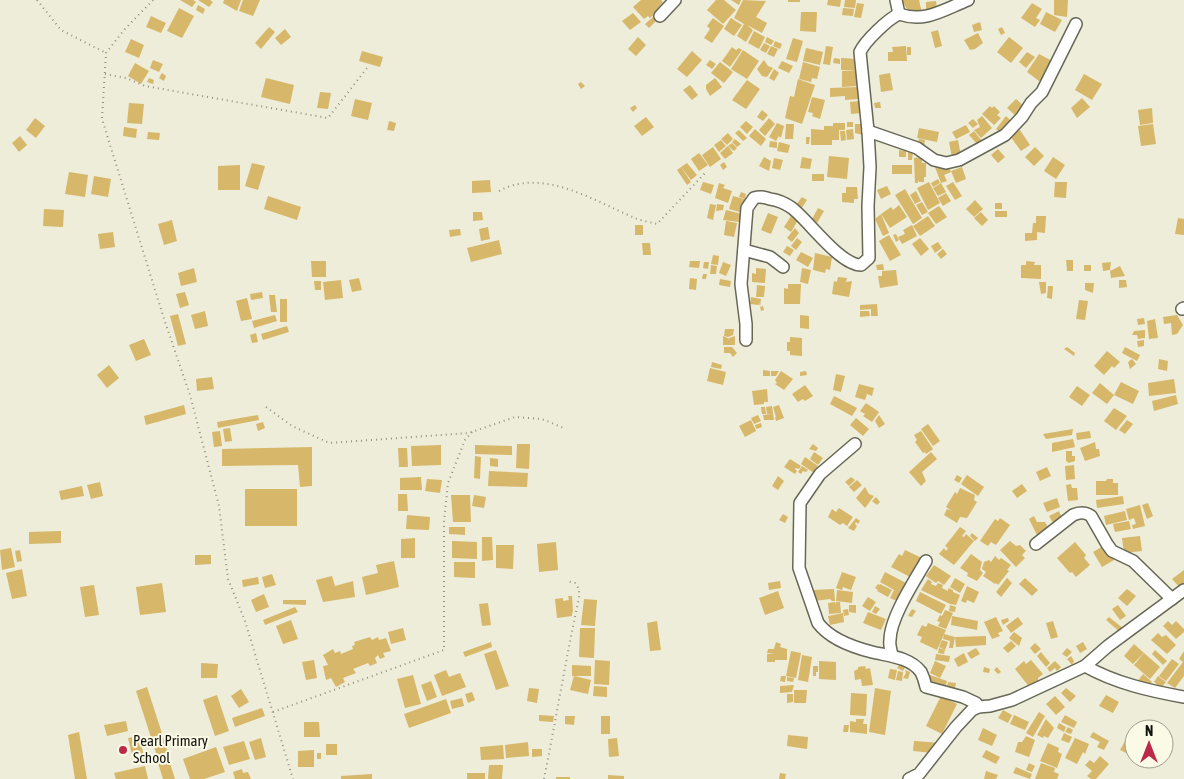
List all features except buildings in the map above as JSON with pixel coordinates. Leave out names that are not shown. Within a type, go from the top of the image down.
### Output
[{"type":"street","points":[[660,16],[675,0]]},
{"type":"street","points":[[896,0],[899,14]]},
{"type":"street","points":[[746,340],[741,284],[747,208],[754,198],[760,197],[777,200],[792,208],[850,263],[861,265],[865,263],[870,253],[868,131],[861,49],[892,18],[899,14],[917,18],[928,17],[968,0]]},
{"type":"street","points":[[868,131],[917,148],[934,160],[946,162],[959,160],[1005,135],[1022,117],[1031,103],[1042,92],[1076,24]]},
{"type":"street","points":[[744,250],[770,256],[783,267]]},
{"type":"street","points":[[855,444],[820,474],[800,504],[799,568],[818,623],[828,634],[870,651],[892,655],[910,664],[920,672],[926,687],[970,699],[976,702],[978,707]]},
{"type":"street","points":[[1036,544],[1073,515],[1079,512],[1087,513],[1091,516],[1112,551],[1132,561],[1172,599]]},
{"type":"street","points":[[892,655],[890,639],[898,612],[926,561]]},
{"type":"street","points":[[916,777],[966,714],[978,707],[1012,700],[1085,666],[1108,646],[1184,590]]},
{"type":"street","points":[[1085,666],[1111,679],[1154,692],[1184,697]]},
{"type":"path","points":[[37,0],[60,30],[106,54]]},
{"type":"path","points":[[153,0],[124,30],[106,54],[102,119],[162,313],[190,395],[219,506],[228,579],[245,622],[293,779]]},
{"type":"path","points":[[105,74],[126,78],[152,88],[328,118],[367,68]]},
{"type":"path","points":[[499,191],[511,185],[539,183],[578,191],[637,219],[657,224],[707,171]]},
{"type":"path","points":[[266,407],[292,426],[329,443],[472,432],[515,417],[542,418],[566,429]]},
{"type":"path","points":[[273,712],[405,666],[444,650],[444,522],[448,482],[465,440],[472,432]]},
{"type":"path","points":[[544,779],[559,704],[566,654],[579,598],[579,589],[575,583],[568,581]]},
{"type":"place","name":"Pearl Primary School","points":[[123,750]]}]
